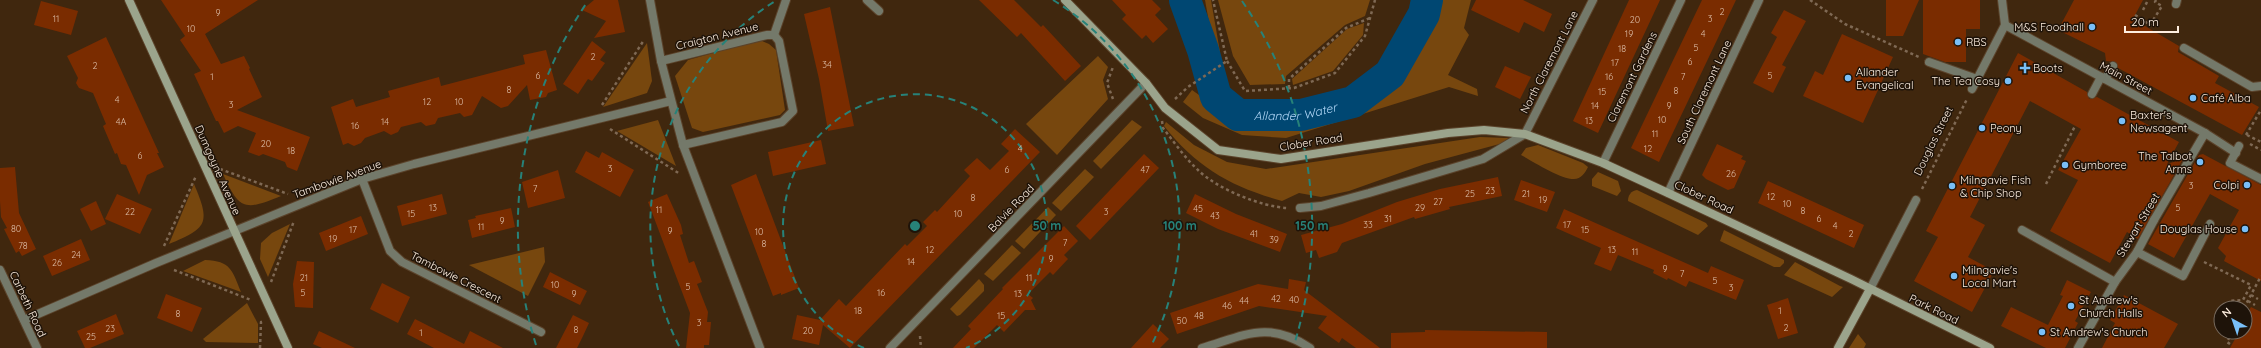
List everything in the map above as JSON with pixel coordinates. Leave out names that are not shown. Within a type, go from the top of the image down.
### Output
[{"type":"street","name":"Dumgoyne Avenue","points":[[129,0],[288,348]]},
{"type":"street","points":[[650,0],[661,61],[682,145],[760,348]]},
{"type":"street","points":[[774,35],[786,0]]},
{"type":"street","points":[[867,0],[879,10]]},
{"type":"street","name":"Clober Road","points":[[1065,0],[1146,83],[1164,108],[1218,150],[1281,159],[1448,133],[1484,130],[1525,134],[1603,163],[1870,288]]},
{"type":"street","name":"North Claremont Lane","points":[[1525,134],[1592,0]]},
{"type":"street","name":"Claremont Gardens","points":[[1603,163],[1681,0]]},
{"type":"street","name":"South Claremont Lane","points":[[1668,193],[1759,0]]},
{"type":"street","points":[[1972,89],[2004,25],[2002,0]]},
{"type":"street","name":"Main Street","points":[[2004,25],[2205,133],[2239,146]]},
{"type":"street","name":"Craigton Avenue","points":[[661,61],[774,35],[779,42],[793,111],[782,122],[682,145]]},
{"type":"street","points":[[2184,48],[2252,87],[2261,86]]},
{"type":"street","points":[[1929,62],[1977,78]]},
{"type":"street","points":[[2092,94],[2113,66]]},
{"type":"street","name":"Balvie Road","points":[[890,348],[1146,83]]},
{"type":"street","name":"Tambowie Avenue","points":[[24,320],[156,263],[362,179],[414,164],[671,101]]},
{"type":"street","name":"Stewart Street","points":[[2078,348],[2115,282],[2137,252],[2205,133]]},
{"type":"street","points":[[1300,208],[1321,206],[1476,161],[1525,134]]},
{"type":"street","points":[[2239,146],[2230,163],[2261,179]]},
{"type":"street","name":"Tambowie Crescent","points":[[362,179],[390,252],[402,262],[541,332]]},
{"type":"street","points":[[1838,348],[1916,200]]},
{"type":"street","points":[[2137,252],[2183,276],[2210,224]]},
{"type":"street","points":[[2022,230],[2115,282]]},
{"type":"street","name":"Carbeth Road","points":[[0,270],[37,348]]},
{"type":"street","name":"Park Road","points":[[1870,288],[1990,348]]},
{"type":"street","points":[[1202,348],[1259,331],[1270,331],[1290,336],[1310,348]]},
{"type":"path","points":[[1213,0],[1227,61],[1245,91],[1289,88],[1335,73],[1365,36],[1375,0]]},
{"type":"path","points":[[1810,0],[1845,24],[1929,62]]},
{"type":"path","points":[[2143,10],[2148,0]]},
{"type":"path","points":[[2135,15],[2150,25],[2162,6],[2155,2],[2156,0]]},
{"type":"path","points":[[1289,88],[1289,79],[1346,28],[1370,18]]},
{"type":"path","points":[[654,24],[593,121],[698,186]]},
{"type":"path","points":[[1122,58],[1111,69],[1107,83],[1111,97],[1122,108]]},
{"type":"path","points":[[1227,61],[1188,87],[1164,108],[1162,114],[1162,128],[1198,171],[1223,188],[1275,207],[1300,208]]},
{"type":"path","name":"Douglas Street","points":[[1916,200],[1972,89]]},
{"type":"path","points":[[2239,146],[2261,110]]},
{"type":"path","points":[[2046,184],[2076,126]]},
{"type":"path","points":[[2246,135],[2261,142]]},
{"type":"path","points":[[265,299],[303,202],[202,162],[156,263],[269,307]]},
{"type":"path","points":[[2193,256],[2251,285],[2243,300]]},
{"type":"path","points":[[2248,300],[2261,276]]},
{"type":"path","points":[[2251,295],[2258,299]]},
{"type":"path","points":[[260,348],[261,322],[273,316]]},
{"type":"path","points":[[2228,340],[2227,342],[2230,344]]},
{"type":"shaded area","points":[[1205,0],[1211,0],[1220,52],[1216,62]]},
{"type":"shaded area","points":[[1218,0],[1370,0],[1365,16],[1345,25],[1286,76],[1285,84],[1250,85],[1233,56]]},
{"type":"shaded area","points":[[1435,0],[1471,0],[1464,28],[1469,35],[1448,75],[1477,89],[1478,96],[1449,87],[1286,138],[1242,135],[1203,118],[1183,102],[1192,90],[1236,121],[1301,122],[1372,100],[1410,65]]},
{"type":"shaded area","points":[[1364,23],[1363,35],[1333,71],[1293,85],[1292,79],[1347,29]]},
{"type":"shaded area","points":[[760,40],[769,44],[776,50],[785,110],[780,115],[703,132],[692,128],[675,76],[688,60]]},
{"type":"shaded area","points":[[647,43],[652,81],[647,93],[603,107]]},
{"type":"shaded area","points":[[1098,56],[1108,67],[1103,80],[1108,99],[1057,155],[1026,124]]},
{"type":"shaded area","points":[[658,120],[676,166],[617,131]]},
{"type":"shaded area","points":[[1132,120],[1142,127],[1101,169],[1093,161]]},
{"type":"shaded area","points":[[1166,122],[1194,145],[1227,162],[1266,169],[1480,137],[1508,138],[1507,142],[1425,164],[1349,191],[1321,197],[1299,193],[1282,201],[1247,189],[1217,174],[1176,141],[1164,126]]},
{"type":"shaded area","points":[[1538,145],[1583,163],[1588,167],[1581,177],[1574,179],[1568,178],[1547,170],[1521,155],[1526,148]]},
{"type":"shaded area","points":[[1085,169],[1094,177],[1061,211],[1052,203]]},
{"type":"shaded area","points":[[1598,172],[1618,181],[1621,191],[1617,196],[1592,186],[1592,179]]},
{"type":"shaded area","points":[[223,174],[281,196],[259,204],[244,204],[234,195]]},
{"type":"shaded area","points":[[194,184],[203,208],[204,216],[202,223],[198,229],[191,234],[169,244]]},
{"type":"shaded area","points":[[1637,190],[1706,223],[1708,226],[1698,235],[1628,201],[1630,194]]},
{"type":"shaded area","points":[[1048,207],[1056,215],[1024,249],[1015,241]]},
{"type":"shaded area","points":[[290,224],[268,277],[260,259],[261,243],[272,233]]},
{"type":"shaded area","points":[[1724,230],[1784,260],[1784,263],[1780,267],[1774,267],[1720,241]]},
{"type":"shaded area","points":[[1012,245],[1021,253],[993,281],[984,274]]},
{"type":"shaded area","points":[[544,247],[545,262],[528,296],[469,265]]},
{"type":"shaded area","points":[[205,260],[220,262],[229,268],[233,272],[241,292],[183,271]]},
{"type":"shaded area","points":[[1795,262],[1843,287],[1832,297],[1784,275]]},
{"type":"shaded area","points":[[979,279],[984,285],[984,291],[960,315],[957,316],[950,309]]},
{"type":"shaded area","points":[[247,303],[258,324],[258,343],[206,342],[203,339]]},
{"type":"shaded area","points":[[1858,334],[1866,344],[1864,348],[1849,348]]},
{"type":"building","points":[[161,0],[258,0],[205,34],[221,64],[244,56],[250,68],[249,69],[262,97],[237,110],[310,137],[297,171],[287,167],[285,162],[263,154],[259,156],[248,152],[256,133],[238,126],[224,133],[218,121],[216,121],[194,74],[201,71],[180,40],[185,36]]},
{"type":"building","points":[[594,0],[618,0],[625,32],[594,38],[606,21],[582,10]]},
{"type":"building","points":[[979,0],[1014,0],[1041,27],[1043,25],[1081,66],[1065,81],[1021,33],[1017,37]]},
{"type":"building","points":[[1112,0],[1152,0],[1161,9],[1155,15],[1168,29],[1153,43],[1146,35],[1142,39],[1122,19],[1126,15]]},
{"type":"building","points":[[1476,0],[1523,0],[1552,14],[1544,32],[1524,22],[1519,33],[1471,10]]},
{"type":"building","points":[[1629,0],[1660,0],[1598,133],[1573,121]]},
{"type":"building","points":[[1702,0],[1736,0],[1659,162],[1631,148]]},
{"type":"building","points":[[1886,0],[1919,0],[1903,36],[1886,36]]},
{"type":"building","points":[[1923,0],[1980,0],[1980,29],[1966,29],[1966,62],[1945,62],[1923,54]]},
{"type":"building","points":[[2074,0],[2143,0],[2133,19],[2179,46],[2178,52],[2219,76],[2215,83],[2259,107],[2242,135],[2118,68],[2116,62],[2106,61],[2105,53],[2058,30]]},
{"type":"building","points":[[41,1],[78,11],[71,35],[34,25]]},
{"type":"building","points":[[830,7],[854,126],[828,131],[819,79],[804,14]]},
{"type":"building","points":[[1784,10],[1806,21],[1782,65],[1786,67],[1773,93],[1753,83],[1777,37],[1771,33]]},
{"type":"building","name":"Allander Evangelical","points":[[1842,34],[1893,57],[1863,123],[1803,96],[1815,71],[1823,75]]},
{"type":"building","points":[[106,37],[164,167],[147,175],[139,195],[126,165],[121,164],[117,153],[115,154],[103,126],[106,124],[93,93],[79,88],[76,83],[78,78],[67,56]]},
{"type":"building","points":[[592,41],[606,52],[600,60],[605,63],[592,81],[588,79],[578,94],[563,84]]},
{"type":"building","points":[[546,50],[557,90],[548,93],[546,97],[530,100],[527,85],[508,106],[501,108],[482,96],[472,115],[464,117],[460,113],[438,118],[435,124],[426,126],[421,122],[401,127],[398,132],[391,135],[384,131],[365,138],[361,143],[354,146],[348,143],[343,145],[331,107],[353,99],[356,107],[390,97],[388,91],[439,77],[441,86],[525,64],[523,55]]},
{"type":"building","points":[[2018,53],[2087,92],[2089,99],[2097,97],[2179,142],[2167,164],[2183,159],[2138,239],[2127,232],[2110,263],[2050,231],[2078,180],[2058,170],[2081,129],[2030,101],[1970,217],[1985,225],[1968,257],[1994,271],[1972,312],[1914,281],[1938,237],[1926,231]]},
{"type":"building","points":[[1505,66],[1531,77],[1520,99],[1495,87]]},
{"type":"building","points":[[1015,129],[1040,152],[850,348],[823,325],[819,345],[792,339],[797,315],[820,320],[839,299],[846,306],[905,244],[907,246],[927,226],[923,222],[935,210],[937,212],[970,176],[964,170],[977,158],[990,170],[1009,151],[1001,144]]},
{"type":"building","points":[[821,140],[826,164],[773,176],[768,152]]},
{"type":"building","points":[[1717,144],[1743,156],[1741,159],[1746,161],[1734,188],[1728,190],[1706,179],[1702,175]]},
{"type":"building","points":[[586,151],[599,158],[602,152],[634,170],[620,197],[575,172]]},
{"type":"building","points":[[1144,154],[1159,168],[1090,240],[1076,226]]},
{"type":"building","points":[[2203,154],[2261,185],[2261,281],[2224,261],[2226,256],[2218,248],[2239,210],[2210,194],[2174,258],[2148,244],[2199,155]]},
{"type":"building","points":[[15,167],[19,213],[36,249],[22,256],[19,251],[16,253],[4,229],[7,228],[1,217],[0,168]]},
{"type":"building","points":[[558,170],[565,198],[528,208],[522,182]]},
{"type":"building","points":[[756,174],[799,288],[781,295],[781,293],[773,296],[731,185]]},
{"type":"building","points":[[1498,177],[1502,196],[1449,207],[1450,209],[1415,219],[1414,217],[1342,243],[1337,252],[1319,258],[1316,250],[1306,253],[1301,235],[1342,224],[1397,202],[1440,189]]},
{"type":"building","points":[[1521,180],[1555,192],[1547,212],[1514,200]]},
{"type":"building","points":[[1768,181],[1864,225],[1854,248],[1758,203]]},
{"type":"building","points":[[117,194],[152,209],[140,234],[105,219]]},
{"type":"building","points":[[442,194],[447,214],[402,226],[397,206]]},
{"type":"building","points":[[667,194],[681,225],[683,234],[680,235],[689,263],[694,261],[702,282],[697,284],[708,312],[707,322],[711,322],[709,345],[704,345],[704,348],[686,348],[690,313],[648,202]]},
{"type":"building","points":[[1195,194],[1236,214],[1287,234],[1280,252],[1218,229],[1186,213]]},
{"type":"building","points":[[96,201],[106,224],[91,231],[80,209]]},
{"type":"building","points":[[511,208],[515,227],[472,238],[468,220],[476,218],[475,216]]},
{"type":"building","points":[[1564,209],[1708,273],[1711,266],[1744,280],[1736,300],[1689,281],[1686,287],[1668,278],[1667,280],[1653,273],[1654,270],[1618,255],[1611,271],[1594,264],[1601,248],[1556,228]]},
{"type":"building","points":[[361,216],[368,234],[326,251],[319,233]]},
{"type":"building","points":[[1064,226],[1078,241],[1064,255],[1068,259],[1053,275],[1050,272],[1028,294],[1033,298],[1031,300],[1036,310],[1025,310],[1004,332],[997,325],[974,348],[953,348],[971,329],[968,326],[1003,289],[1002,288]]},
{"type":"building","points":[[81,239],[90,260],[52,276],[43,256]]},
{"type":"building","points":[[297,261],[314,262],[313,308],[295,307],[293,284]]},
{"type":"building","points":[[550,272],[587,291],[580,305],[543,287]]},
{"type":"building","points":[[1289,279],[1306,282],[1304,290],[1380,348],[1356,348],[1342,338],[1339,343],[1318,328],[1327,316],[1259,306],[1177,334],[1170,313],[1258,284],[1288,289]]},
{"type":"building","points":[[2067,280],[2091,292],[2075,321],[2078,323],[2065,348],[2046,348],[2001,326],[2011,307],[2048,325],[2063,296],[2060,295]]},
{"type":"building","points":[[382,283],[410,297],[398,323],[370,309]]},
{"type":"building","points":[[166,294],[202,308],[192,332],[157,318]]},
{"type":"building","points":[[2124,295],[2178,324],[2164,348],[2102,348],[2115,323],[2110,320]]},
{"type":"building","points":[[1788,298],[1798,333],[1778,339],[1767,305]]},
{"type":"building","points":[[2253,308],[2261,312],[2261,348],[2230,348],[2234,340],[2253,340]]},
{"type":"building","points":[[116,314],[124,334],[90,348],[85,348],[77,331]]},
{"type":"building","points":[[573,315],[589,323],[577,348],[556,348]]},
{"type":"building","points":[[415,319],[464,344],[470,331],[503,348],[434,348],[407,334]]},
{"type":"building","points":[[1153,324],[1169,339],[1160,348],[1131,348]]},
{"type":"building","points":[[1425,330],[1547,332],[1547,348],[1391,348],[1391,333],[1425,332]]},
{"type":"building","points":[[319,331],[355,348],[322,348],[313,344]]},
{"type":"waterway","name":"Allander Water","points":[[1185,0],[1203,50],[1216,97],[1238,115],[1301,115],[1353,102],[1390,74],[1424,14],[1427,0]]},
{"type":"place","name":"M&S Foodhall","points":[[2092,27]]},
{"type":"place","name":"RBS","points":[[1958,42]]},
{"type":"place","name":"Boots","points":[[2025,68]]},
{"type":"place","name":"Allander Evangelical","points":[[1848,78]]},
{"type":"place","name":"The Tea Cosy","points":[[2008,81]]},
{"type":"place","name":"Café Alba","points":[[2193,98]]},
{"type":"place","name":"Baxter's Newsagent","points":[[2122,121]]},
{"type":"place","name":"Peony","points":[[1982,128]]},
{"type":"place","name":"The Talbot Arms","points":[[2200,162]]},
{"type":"place","name":"Gymboree","points":[[2065,165]]},
{"type":"place","name":"Colpi","points":[[2247,185]]},
{"type":"place","name":"Milngavie Fish & Chip Shop","points":[[1952,186]]},
{"type":"place","name":"Douglas House","points":[[2245,229]]},
{"type":"place","name":"Milngavie's Local Mart","points":[[1954,276]]},
{"type":"place","name":"St Andrew's Church Halls","points":[[2071,306]]},
{"type":"place","name":"St Andrew's Church","points":[[2042,332]]}]
